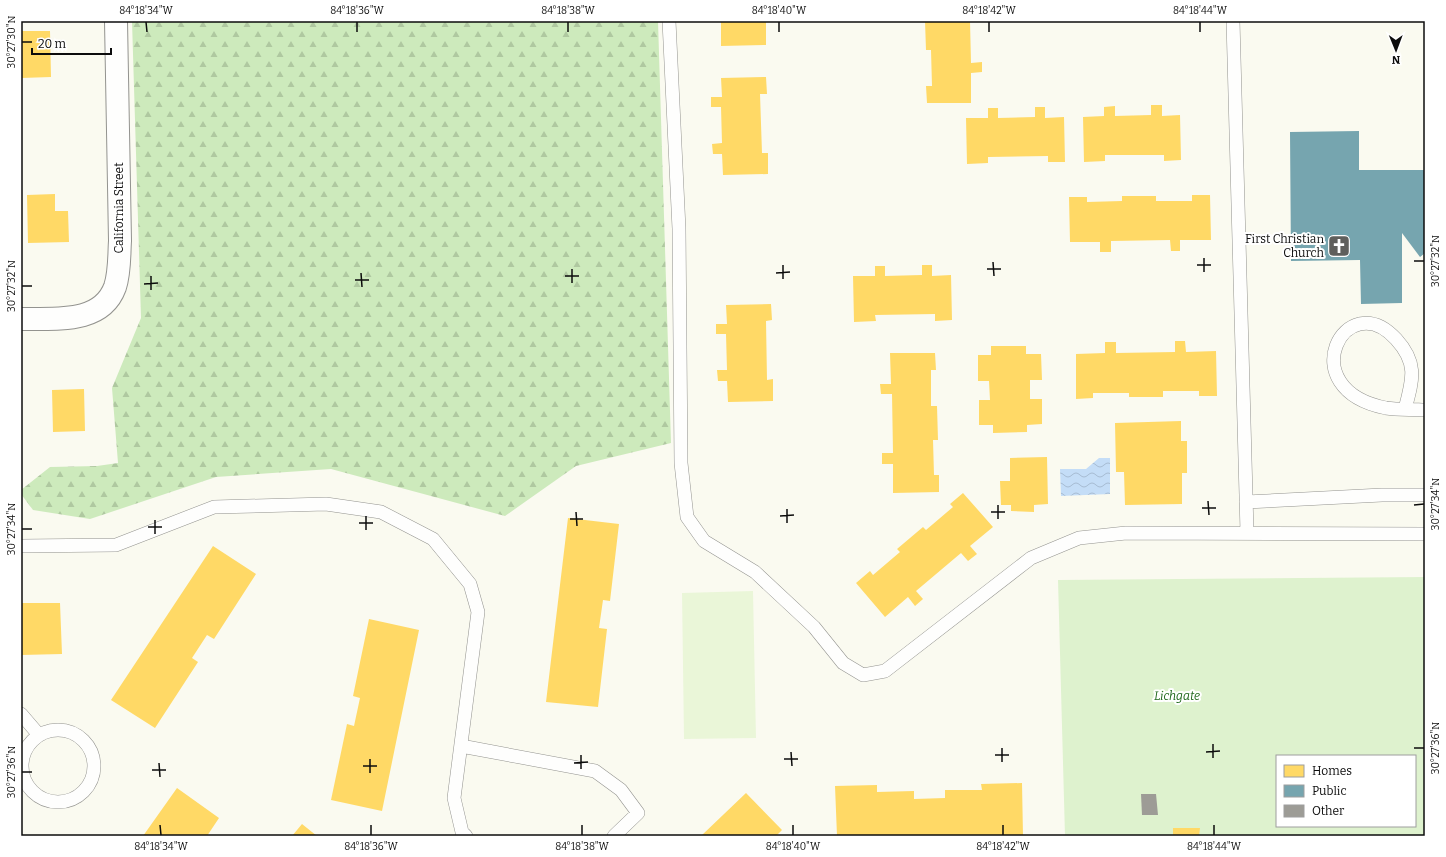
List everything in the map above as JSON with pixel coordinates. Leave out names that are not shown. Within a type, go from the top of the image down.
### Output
[{"type":"street","name":"California Street","points":[[21,319],[87,315],[104,306],[115,287],[119,269],[120,241],[116,21]]},
{"type":"lane","points":[[669,21],[679,229],[681,463],[687,517],[704,541],[755,572],[814,627],[843,663],[863,675],[885,671],[1031,558],[1079,538],[1126,533],[1247,532],[1425,534]]},
{"type":"lane","points":[[1233,21],[1247,532]]},
{"type":"lane","points":[[1405,409],[1412,381],[1412,363],[1401,345],[1382,327],[1367,322],[1354,326],[1342,335],[1335,344],[1333,356],[1335,371],[1339,380],[1347,390],[1364,401],[1386,408],[1405,409],[1425,410]]},
{"type":"lane","points":[[1246,502],[1382,495],[1425,495]]},
{"type":"lane","points":[[21,546],[116,545],[214,507],[326,504],[381,512],[433,539],[470,584],[478,612],[454,798],[461,835]]},
{"type":"lane","points":[[21,714],[39,735]]},
{"type":"lane","points":[[66,730],[78,735],[87,744],[93,754],[94,767],[90,782],[83,792],[68,800],[51,801],[40,797],[30,788],[24,777],[22,765],[24,755],[29,744],[39,735],[50,731],[66,730]]},
{"type":"lane","points":[[461,746],[595,770],[621,790],[638,813],[614,836]]},
{"type":"green space","points":[[132,21],[658,21],[671,443],[576,466],[505,516],[331,469],[216,477],[90,519],[33,510],[21,494],[21,490],[50,467],[97,466],[118,463],[112,388],[141,318]]},
{"type":"green space","name":"Lichgate","points":[[1425,577],[1425,836],[1065,836],[1058,580]]},
{"type":"green space","points":[[753,591],[756,738],[684,739],[682,593]]},
{"type":"water","points":[[1099,458],[1110,458],[1110,494],[1061,496],[1060,469],[1086,469]]},
{"type":"building: Homes","points":[[721,21],[766,21],[766,45],[721,46]]},
{"type":"building: Homes","points":[[925,21],[970,21],[971,63],[982,62],[982,72],[971,73],[971,103],[927,103],[926,86],[932,86],[931,50],[926,50]]},
{"type":"building: Homes","points":[[21,31],[50,31],[51,77],[21,78]]},
{"type":"building: Homes","points":[[766,77],[767,94],[760,94],[762,153],[768,153],[768,174],[723,175],[722,154],[713,154],[712,144],[722,143],[721,107],[711,107],[711,97],[722,97],[721,78]]},
{"type":"building: Homes","points":[[1151,105],[1162,105],[1162,116],[1180,115],[1181,160],[1164,161],[1164,155],[1105,155],[1105,161],[1084,162],[1083,117],[1104,116],[1104,107],[1115,106],[1115,116],[1151,115]]},
{"type":"building: Homes","points":[[1035,107],[1045,107],[1045,118],[1064,117],[1065,162],[1048,162],[1048,156],[988,157],[988,163],[967,164],[966,118],[988,118],[988,108],[998,108],[998,118],[1035,117]]},
{"type":"building: Homes","points":[[55,194],[55,211],[68,211],[69,242],[28,243],[27,195]]},
{"type":"building: Homes","points":[[1192,195],[1210,195],[1211,240],[1180,240],[1180,251],[1171,251],[1170,240],[1111,241],[1111,252],[1100,252],[1100,242],[1070,242],[1069,197],[1087,197],[1087,202],[1122,201],[1122,196],[1156,196],[1156,201],[1192,201]]},
{"type":"building: Homes","points":[[922,265],[932,265],[932,276],[951,275],[952,320],[935,321],[935,314],[875,315],[876,321],[854,322],[853,276],[875,276],[875,266],[885,266],[885,276],[922,275]]},
{"type":"building: Homes","points":[[771,304],[772,320],[766,321],[767,380],[773,379],[773,401],[728,402],[727,381],[718,381],[717,370],[727,370],[726,334],[716,334],[716,324],[727,324],[726,305]]},
{"type":"building: Homes","points":[[1175,341],[1185,341],[1186,352],[1216,351],[1217,396],[1199,396],[1199,391],[1163,391],[1163,397],[1129,397],[1129,393],[1093,393],[1093,398],[1076,399],[1076,354],[1105,353],[1105,342],[1116,342],[1116,353],[1175,352]]},
{"type":"building: Homes","points":[[991,346],[1026,346],[1026,354],[1041,354],[1042,380],[1030,380],[1030,399],[1042,399],[1042,424],[1027,425],[1027,432],[993,433],[993,425],[979,425],[979,400],[990,400],[989,381],[978,381],[978,355],[991,355]]},
{"type":"building: Homes","points":[[890,353],[935,353],[936,370],[931,370],[931,406],[937,406],[938,440],[933,440],[934,475],[939,475],[939,492],[893,493],[893,464],[882,464],[882,453],[893,453],[892,394],[881,394],[880,384],[891,384]]},
{"type":"building: Homes","points":[[84,389],[85,431],[53,432],[52,390]]},
{"type":"building: Homes","points":[[1181,421],[1181,441],[1187,441],[1187,473],[1182,473],[1182,504],[1125,505],[1124,472],[1116,472],[1115,423]]},
{"type":"building: Homes","points":[[1047,457],[1048,504],[1034,505],[1034,512],[1011,511],[1011,505],[1001,505],[1000,481],[1010,481],[1010,458]]},
{"type":"building: Homes","points":[[963,493],[993,527],[970,546],[977,554],[968,561],[961,553],[916,591],[923,599],[915,606],[908,597],[885,617],[856,583],[870,571],[873,575],[900,552],[897,549],[923,527],[926,530],[953,507],[950,504]]},
{"type":"building: Homes","points":[[568,518],[619,524],[610,601],[603,600],[599,628],[607,629],[598,707],[546,702]]},
{"type":"building: Homes","points":[[213,546],[256,574],[214,639],[207,635],[192,658],[198,662],[155,728],[111,700]]},
{"type":"building: Homes","points":[[21,603],[60,603],[62,654],[21,655]]},
{"type":"building: Homes","points":[[369,619],[419,630],[382,811],[331,800],[347,724],[354,726],[360,698],[353,696]]},
{"type":"building: Homes","points":[[1022,783],[1023,836],[837,836],[835,786],[877,785],[877,792],[914,791],[914,799],[945,798],[945,790],[982,790],[981,784]]},
{"type":"building: Homes","points":[[177,788],[219,818],[207,836],[143,836]]},
{"type":"building: Homes","points":[[746,793],[782,830],[776,836],[701,836]]},
{"type":"building: Homes","points":[[302,824],[317,836],[292,836]]},
{"type":"building: Homes","points":[[1173,828],[1200,828],[1199,836],[1173,836]]},
{"type":"building: Public","points":[[1359,131],[1359,170],[1425,170],[1425,253],[1420,257],[1402,233],[1402,303],[1361,304],[1360,260],[1291,261],[1290,132]]},
{"type":"building: Other","points":[[1141,794],[1156,794],[1158,815],[1142,815]]},
{"type":"place","name":"First Christian Church","points":[[1339,246]]}]
